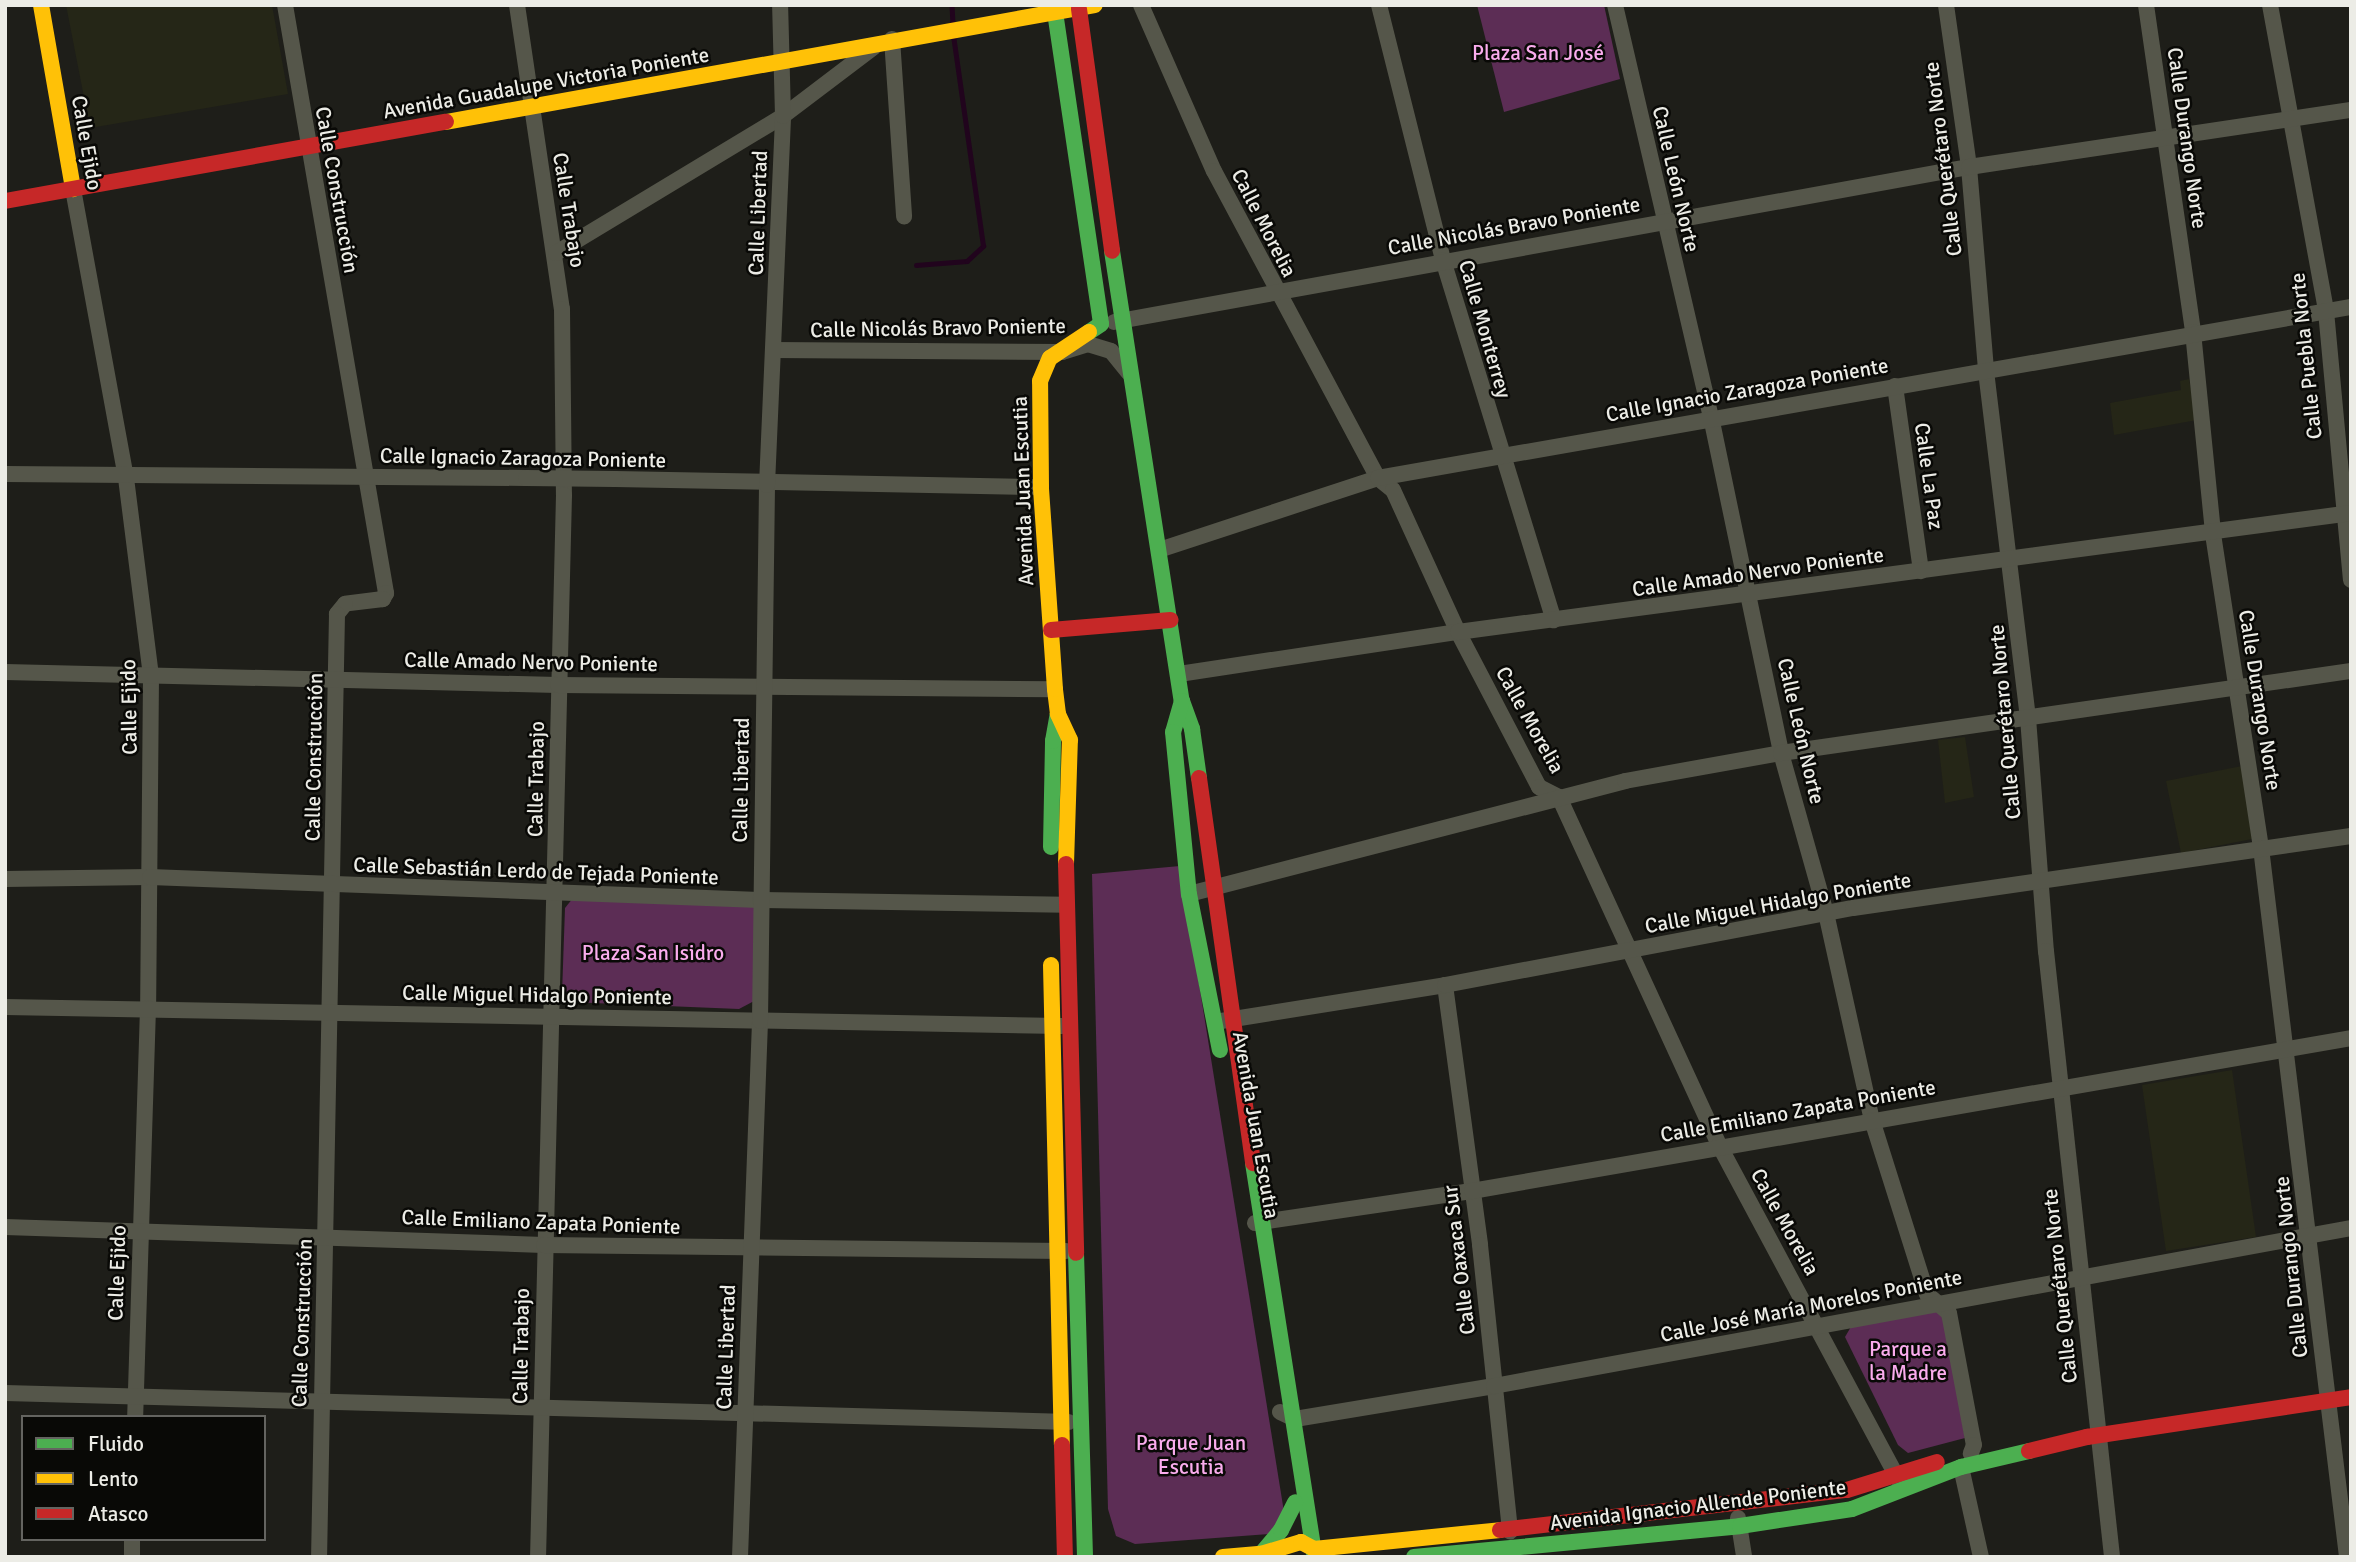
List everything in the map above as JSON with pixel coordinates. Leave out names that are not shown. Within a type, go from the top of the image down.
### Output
[{"type":"main road","name":"Calle Ejido","points":[[41,5],[73,189]]},
{"type":"main road","name":"Avenida Guadalupe Victoria Poniente","points":[[5,201],[308,149],[887,40],[1083,6]]},
{"type":"main road","name":"Avenida Juan Escutia","points":[[1083,6],[1122,321],[1182,701],[1192,729],[1213,887],[1223,1021]]},
{"type":"main road","points":[[1056,9],[1101,324]]},
{"type":"main road","name":"Avenida Juan Escutia","points":[[1065,1557],[1070,1422],[1058,905],[1070,740],[1058,714],[1055,688],[1041,487],[1040,381],[1050,358],[1101,324]]},
{"type":"main road","points":[[1051,630],[1171,620]]},
{"type":"main road","name":"Avenida Juan Escutia","points":[[1182,701],[1173,732],[1189,894],[1223,1021],[1258,1222],[1308,1551]]},
{"type":"main road","name":"Avenida Ignacio Allende Poniente","points":[[1223,1557],[1510,1531],[1736,1506],[1847,1490],[1896,1474],[2098,1435],[2351,1397]]},
{"type":"main road","name":"Avenida Juan Escutia","points":[[1288,1415],[1295,1502],[1308,1551]]},
{"type":"main road","name":"Avenida Juan Escutia","points":[[1070,1422],[1084,1549]]},
{"type":"main road","name":"Avenida Ignacio Allende Poniente","points":[[1415,1557],[1512,1552],[1740,1526],[1852,1509],[1904,1490],[1966,1460]]},
{"type":"main road","points":[[1261,1554],[1281,1530],[1295,1502]]},
{"type":"main road","points":[[1510,1531],[1512,1552]]},
{"type":"main road","points":[[1084,1549],[1101,1557]]},
{"type":"street","name":"Calle Construcción","points":[[285,5],[386,593],[383,599],[339,608],[327,1236],[319,1404],[319,1557]]},
{"type":"street","name":"Calle Trabajo","points":[[517,5],[530,107],[556,253],[562,309],[564,495],[538,1557]]},
{"type":"street","name":"Calle Libertad","points":[[740,1557],[760,1021],[767,485],[783,116],[780,5]]},
{"type":"street","name":"Calle Morelia","points":[[1141,5],[1214,171],[1275,290],[1378,478],[1393,490],[1458,632],[1539,787],[1559,797],[1719,1145],[1904,1490]]},
{"type":"street","name":"Calle Monterrey","points":[[1379,5],[1443,260],[1501,456],[1554,620]]},
{"type":"street","name":"Calle León Norte","points":[[1615,5],[1663,220],[1712,417],[1781,753],[1826,913],[1872,1120],[1927,1294],[1949,1312],[1974,1445],[1966,1460],[1981,1557]]},
{"type":"street","name":"Calle Querétaro Norte","points":[[1946,5],[1969,167],[1986,371],[2028,718],[2040,882],[2060,1088],[2112,1557]]},
{"type":"street","name":"Calle Durango Norte","points":[[2146,5],[2193,332],[2213,534],[2260,848],[2286,1048],[2347,1557]]},
{"type":"street","name":"Calle Puebla Norte","points":[[2270,5],[2326,312],[2347,513],[2351,580]]},
{"type":"street","points":[[556,253],[783,116],[887,40]]},
{"type":"street","points":[[887,40],[904,217]]},
{"type":"street","name":"Calle Nicolás Bravo Poniente","points":[[1101,324],[1275,290],[1969,167],[2351,110]]},
{"type":"street","name":"Calle Ejido","points":[[73,189],[126,478],[151,677],[148,1008],[135,1415]]},
{"type":"street","name":"Calle Ignacio Zaragoza Poniente","points":[[1159,550],[1378,478],[2193,332],[2351,307]]},
{"type":"street","name":"Calle Nicolás Bravo Poniente","points":[[773,350],[1062,352],[1088,344],[1103,347],[1131,376]]},
{"type":"street","name":"Calle La Paz","points":[[1895,386],[1921,571]]},
{"type":"street","name":"Calle Ignacio Zaragoza Poniente","points":[[5,474],[126,478],[615,479],[767,485],[1041,487]]},
{"type":"street","name":"Calle Amado Nervo Poniente","points":[[1179,674],[1458,632],[1750,596],[2213,534],[2347,513]]},
{"type":"street","points":[[1189,894],[1559,797],[1781,753],[2351,671]]},
{"type":"street","name":"Calle Amado Nervo Poniente","points":[[5,672],[558,685],[1055,688]]},
{"type":"street","name":"Calle Miguel Hidalgo Poniente","points":[[1223,1021],[1445,985],[1826,913],[2351,836]]},
{"type":"street","name":"Calle Sebastián Lerdo de Tejada Poniente","points":[[5,879],[150,877],[554,894],[1058,905]]},
{"type":"street","name":"Calle Oaxaca Sur","points":[[1445,985],[1472,1191],[1510,1531]]},
{"type":"street","name":"Calle Miguel Hidalgo Poniente","points":[[5,1007],[1060,1026]]},
{"type":"street","name":"Calle Emiliano Zapata Poniente","points":[[1258,1222],[1472,1191],[1719,1145],[2351,1038]]},
{"type":"street","name":"Calle Emiliano Zapata Poniente","points":[[5,1227],[139,1229],[544,1245],[1067,1251]]},
{"type":"street","name":"Calle José María Morelos Poniente","points":[[1288,1415],[1494,1386],[1816,1323],[1938,1304],[2351,1228]]},
{"type":"street","points":[[5,1393],[319,1404],[540,1405],[1070,1422]]},
{"type":"street","points":[[1736,1506],[1744,1557]]},
{"type":"shaded area","points":[[66,5],[272,5],[288,94],[90,128]]},
{"type":"shaded area","points":[[2189,379],[2197,420],[2114,435],[2110,403],[2181,390],[2180,381]]},
{"type":"shaded area","points":[[1965,737],[1974,797],[1945,803],[1938,740]]},
{"type":"shaded area","points":[[2242,766],[2252,839],[2181,853],[2166,781]]},
{"type":"shaded area","points":[[2232,1070],[2256,1237],[2166,1251],[2142,1085]]},
{"type":"green space","name":"Plaza San José","points":[[1477,5],[1604,5],[1620,79],[1504,112]]},
{"type":"green space","name":"Parque Juan Escutia","points":[[1180,866],[1284,1512],[1269,1534],[1135,1544],[1116,1536],[1108,1509],[1092,874]]},
{"type":"green space","name":"Plaza San Isidro","points":[[573,898],[754,903],[756,1000],[739,1009],[569,1002],[562,994],[565,908]]},
{"type":"green space","name":"Parque a la Madre","points":[[1931,1310],[1943,1312],[1965,1438],[1908,1453],[1898,1445],[1845,1337],[1852,1325]]},
{"type":"waterway","points":[[952,5],[953,24]]},
{"type":"waterway","points":[[916,265],[967,261],[983,246],[953,36]]},
{"type":"traffic: fast","points":[[1055,12],[1101,324],[1089,332]]},
{"type":"traffic: fast","points":[[1112,251],[1182,701],[1192,729],[1199,778]]},
{"type":"traffic: fast","points":[[1182,701],[1173,732],[1189,894],[1220,1050]]},
{"type":"traffic: fast","points":[[1051,847],[1053,741],[1058,714]]},
{"type":"traffic: fast","points":[[1253,1163],[1315,1557]]},
{"type":"traffic: fast","points":[[1076,1253],[1085,1557]]},
{"type":"traffic: fast","points":[[1414,1557],[1740,1526],[1852,1509],[1961,1467],[2029,1451]]},
{"type":"traffic: fast","points":[[1261,1554],[1281,1530],[1295,1502]]},
{"type":"traffic: slow","points":[[41,5],[73,189]]},
{"type":"traffic: slow","points":[[446,122],[1095,5]]},
{"type":"traffic: slow","points":[[1066,864],[1070,740],[1058,714],[1055,689],[1041,487],[1040,381],[1050,358],[1089,332]]},
{"type":"traffic: slow","points":[[1051,965],[1062,1445]]},
{"type":"traffic: slow","points":[[1223,1557],[1261,1554],[1301,1542],[1314,1549],[1500,1530]]},
{"type":"traffic: jam","points":[[1079,9],[1112,251]]},
{"type":"traffic: jam","points":[[5,201],[446,122]]},
{"type":"traffic: jam","points":[[1051,630],[1171,620]]},
{"type":"traffic: jam","points":[[1199,778],[1253,1163]]},
{"type":"traffic: jam","points":[[1066,864],[1076,1253]]},
{"type":"traffic: jam","points":[[2029,1451],[2087,1437],[2351,1397]]},
{"type":"traffic: jam","points":[[1062,1445],[1065,1557]]},
{"type":"traffic: jam","points":[[1500,1530],[1847,1490],[1937,1462]]}]
